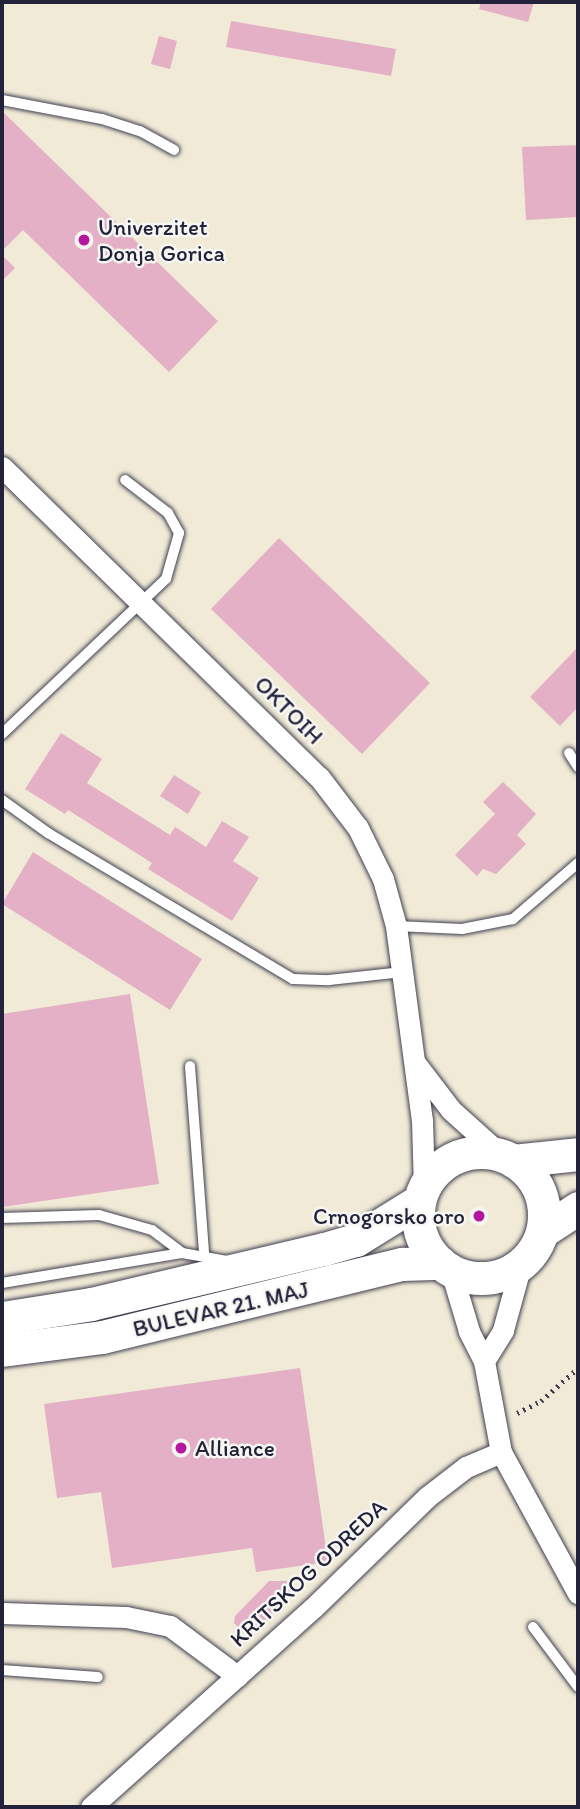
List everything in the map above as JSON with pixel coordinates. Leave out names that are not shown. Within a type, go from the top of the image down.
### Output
[{"type":"main road","points":[[578,1154],[507,1158],[465,1154],[448,1161],[422,1194],[421,1235],[445,1267],[484,1278],[521,1264],[543,1231],[578,1208]]},
{"type":"main road","points":[[507,1158],[540,1191],[543,1231]]},
{"type":"main road","name":"BULEVAR 21. MAJ","points":[[2,1318],[243,1270],[356,1240],[422,1194]]},
{"type":"main road","name":"BULEVAR 21. MAJ","points":[[2,1350],[102,1337],[402,1264],[445,1267]]},
{"type":"street","name":"OKTOIH","points":[[2,467],[141,598],[333,793],[372,853],[396,926],[403,972],[414,1062],[422,1194]]},
{"type":"street","name":"OKTOIH","points":[[414,1062],[450,1110],[507,1158]]},
{"type":"street","points":[[484,1360],[503,1329],[521,1264]]},
{"type":"street","points":[[445,1267],[469,1331],[484,1360],[501,1452],[578,1593]]},
{"type":"street","name":"KRITSKOG ODREDA","points":[[91,1807],[237,1676],[427,1497],[466,1467],[501,1452]]},
{"type":"street","points":[[2,1613],[126,1617],[170,1626],[237,1676]]},
{"type":"lane","points":[[2,100],[102,118],[140,131],[174,150]]},
{"type":"lane","points":[[2,734],[141,598],[166,579],[179,533],[168,513],[125,480]]},
{"type":"lane","points":[[569,753],[578,767]]},
{"type":"lane","points":[[2,800],[48,833],[293,979],[329,980],[403,972]]},
{"type":"lane","points":[[396,926],[462,929],[513,919],[578,863]]},
{"type":"lane","points":[[190,1066],[205,1254]]},
{"type":"lane","points":[[2,1218],[99,1215],[152,1230],[183,1253]]},
{"type":"lane","points":[[2,1283],[183,1253],[205,1254],[243,1270]]},
{"type":"lane","points":[[534,1627],[578,1687]]},
{"type":"lane","points":[[2,1670],[98,1678]]},
{"type":"path","points":[[494,1425],[541,1401],[578,1368]]},
{"type":"building","points":[[481,2],[534,2],[528,22],[479,9]]},
{"type":"building","points":[[231,21],[396,49],[391,76],[226,47]]},
{"type":"building","points":[[159,36],[177,41],[170,69],[151,64]]},
{"type":"building","name":"Univerzitet Donja Gorica","points":[[2,111],[218,321],[169,372],[23,230],[2,251]]},
{"type":"building","points":[[578,145],[578,217],[526,220],[522,147]]},
{"type":"building","points":[[2,255],[15,268],[2,281]]},
{"type":"building","points":[[279,538],[430,683],[362,754],[211,609]]},
{"type":"building","points":[[578,647],[578,707],[560,726],[530,697]]},
{"type":"building","points":[[61,733],[102,759],[87,783],[170,835],[175,827],[206,847],[222,821],[249,837],[233,861],[259,878],[232,921],[148,869],[152,863],[68,810],[65,814],[25,789]]},
{"type":"building","points":[[174,775],[201,792],[188,814],[160,796]]},
{"type":"building","points":[[503,782],[536,814],[517,835],[526,844],[496,874],[483,869],[477,876],[455,855],[495,814],[483,802]]},
{"type":"building","points":[[33,852],[202,959],[170,1010],[2,904]]},
{"type":"building","points":[[130,994],[159,1184],[2,1207],[2,1014]]},
{"type":"building","name":"Alliance","points":[[300,1368],[328,1562],[256,1572],[252,1548],[112,1568],[101,1492],[57,1498],[44,1404]]},
{"type":"building","points":[[269,1581],[288,1581],[296,1589],[249,1637],[234,1623],[235,1616]]},
{"type":"place","name":"Univerzitet Donja Gorica","points":[[84,240]]},
{"type":"place","name":"Crnogorsko oro","points":[[479,1216]]},
{"type":"place","name":"Alliance","points":[[181,1448]]}]
